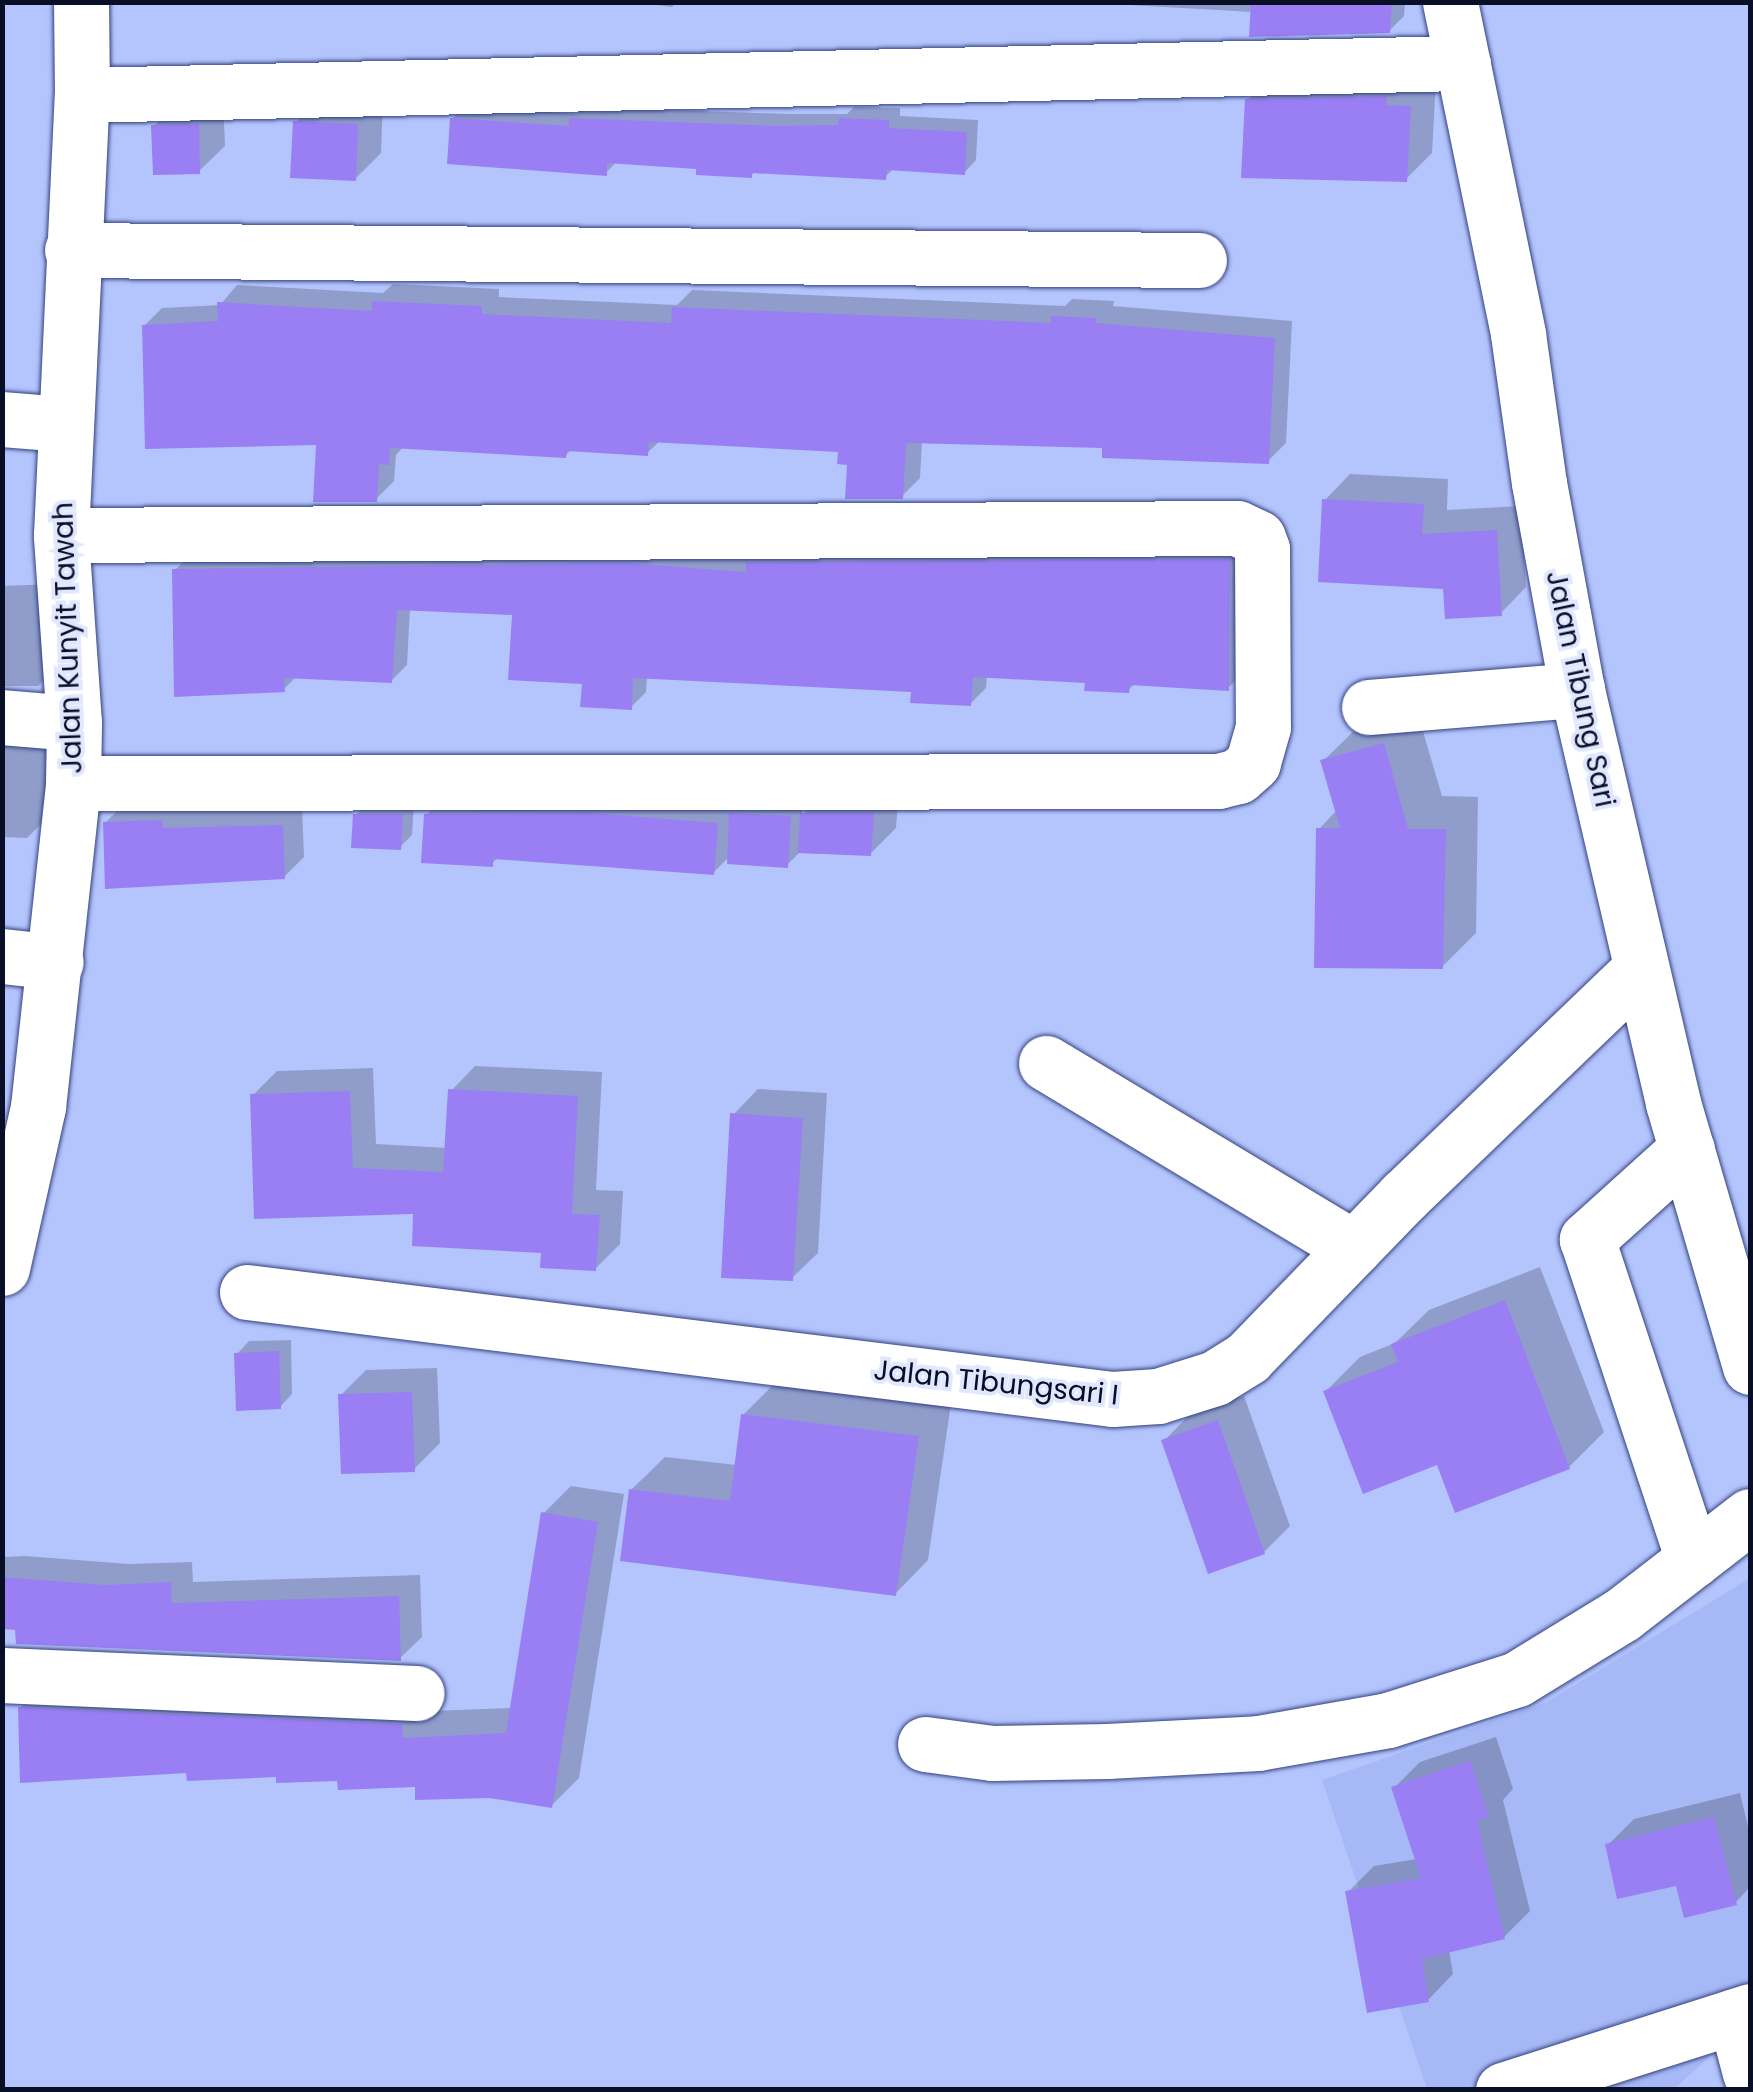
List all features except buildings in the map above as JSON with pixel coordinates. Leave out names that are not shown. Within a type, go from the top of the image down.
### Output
[{"type":"street","name":"Jalan Kunyit Tawah","points":[[2,1268],[38,1107],[73,783],[74,723],[61,535],[82,95],[80,2]]},
{"type":"street","name":"Jalan Tibung Sari","points":[[1450,2],[1518,334],[1539,484],[1577,690],[1687,1150],[1750,1366]]},
{"type":"street","points":[[82,95],[1463,63]]},
{"type":"street","points":[[72,250],[1199,260]]},
{"type":"street","points":[[2,419],[64,424]]},
{"type":"street","points":[[61,535],[1237,528],[1258,538],[1262,549],[1263,727],[1253,763],[1238,776],[1218,781],[73,783]]},
{"type":"street","points":[[1369,707],[1577,690]]},
{"type":"street","points":[[2,716],[74,723]]},
{"type":"street","points":[[2,956],[56,962]]},
{"type":"street","name":"Jalan Tibungsari I","points":[[248,1292],[1112,1399],[1158,1396],[1215,1378],[1248,1357],[1354,1248],[1641,969]]},
{"type":"street","points":[[1046,1064],[1354,1248]]},
{"type":"street","points":[[1687,1150],[1586,1239],[1693,1560]]},
{"type":"street","points":[[926,1744],[992,1754],[1201,1746],[1258,1743],[1388,1720],[1517,1679],[1623,1614],[1750,1516]]},
{"type":"street","points":[[2,1675],[417,1693]]},
{"type":"street","points":[[1503,2090],[1743,2014],[1750,2074]]},
{"type":"shaded area","points":[[1750,1578],[1750,2020],[1674,2089],[1427,2089],[1322,1780],[1547,1702]]}]
